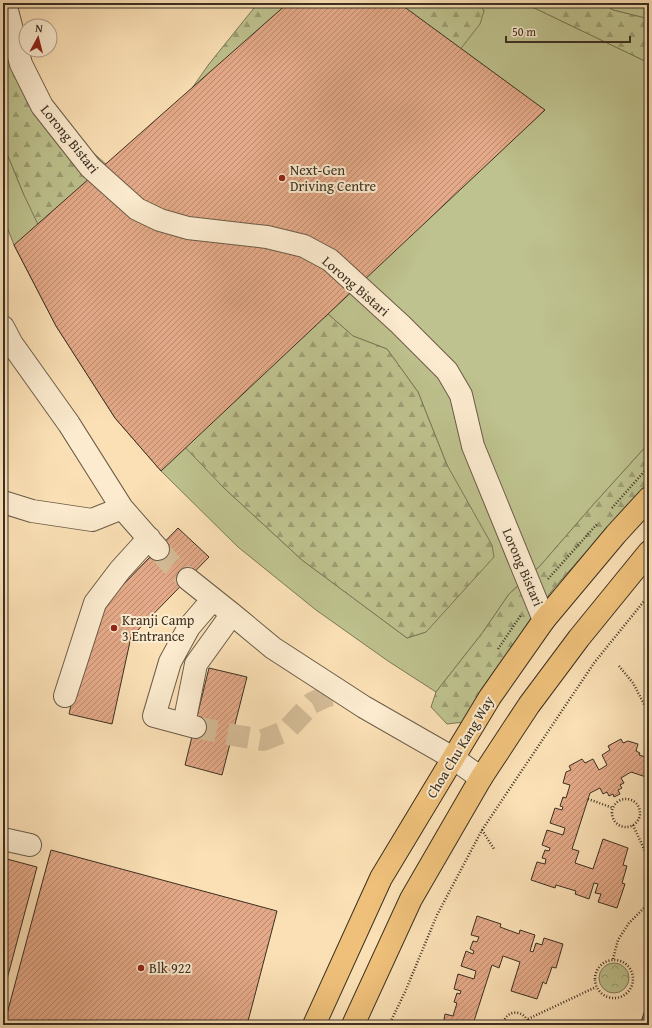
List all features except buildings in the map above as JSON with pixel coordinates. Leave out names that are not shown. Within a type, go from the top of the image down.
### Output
[{"type":"main road","name":"Choa Chu Kang Way","points":[[314,1025],[381,878],[490,697],[544,620],[616,534],[649,498]]},
{"type":"main road","points":[[353,1025],[411,899],[481,778],[529,705],[579,638],[649,552]]},
{"type":"main road","points":[[364,1025],[373,983]]},
{"type":"street","name":"Lorong Bistari","points":[[5,3],[21,64],[42,106],[90,167],[137,209],[160,220],[188,228],[267,237],[304,246],[330,260],[400,324],[447,371],[461,395],[473,446],[544,620]]},
{"type":"street","points":[[6,337],[69,424],[122,508],[154,543],[120,570],[95,602],[65,696]]},
{"type":"street","points":[[3,502],[32,511],[92,520],[122,508]]},
{"type":"street","points":[[188,579],[273,648],[364,707],[453,758],[481,778]]},
{"type":"street","points":[[213,599],[189,627],[170,662],[154,716],[189,725],[196,664],[232,614]]},
{"type":"street","points":[[3,839],[30,845]]},
{"type":"path","points":[[607,513],[649,466]]},
{"type":"path","points":[[534,594],[602,519]]},
{"type":"path","points":[[389,1025],[405,992],[437,915],[482,830],[594,663],[649,595]]},
{"type":"path","points":[[618,666],[633,683],[649,711]]},
{"type":"path","points":[[588,799],[613,808]]},
{"type":"path","points":[[625,799],[632,800],[638,805],[640,812],[638,819],[633,825],[620,825],[615,820],[613,808],[618,802],[625,799]]},
{"type":"path","points":[[633,825],[649,860]]},
{"type":"path","points":[[482,830],[494,849]]},
{"type":"path","points":[[613,959],[618,940],[629,923],[649,902]]},
{"type":"path","points":[[613,959],[623,961],[631,968],[634,979],[632,989],[624,996],[613,998],[603,995],[596,987],[594,979],[595,972],[605,961],[613,959]]},
{"type":"path","points":[[528,1019],[596,987]]},
{"type":"path","points":[[503,1025],[508,1015],[516,1012],[523,1014],[528,1019],[530,1025]]},
{"type":"green space","points":[[3,3],[18,33],[18,58],[30,58],[64,127],[125,181],[209,64],[258,3],[479,3],[484,11],[480,24],[448,65],[294,284],[353,336],[387,349],[418,392],[447,465],[492,545],[494,557],[426,632],[407,638],[302,560],[224,488],[157,418],[60,271],[24,195],[3,144]]},
{"type":"green space","points":[[479,3],[524,3],[649,63],[649,443],[540,566],[509,594],[483,632],[436,692],[388,661],[316,610],[238,547],[161,471],[115,418],[56,326],[14,245],[3,217],[3,144],[24,195],[224,488],[302,560],[407,638],[426,632],[447,465],[418,392],[387,349],[353,336],[294,284],[429,78],[484,11]]},
{"type":"green space","points":[[524,3],[602,3],[613,10],[649,19],[649,63]]},
{"type":"green space","points":[[602,3],[649,3],[649,19],[613,10]]},
{"type":"green space","points":[[649,443],[649,482],[553,589],[486,683],[464,722],[447,724],[431,707],[436,692],[483,632],[509,594],[540,566]]},
{"type":"green space","points":[[614,963],[624,968],[629,978],[624,988],[614,993],[604,988],[599,978],[604,968]]},
{"type":"tunnel","points":[[158,549],[172,565],[188,579]]},
{"type":"tunnel","points":[[195,727],[263,740],[286,731],[312,703],[327,696],[343,694]]},
{"type":"place","name":"Next-Gen Driving Centre","points":[[282,178]]},
{"type":"place","name":"Kranji Camp 3 Entrance","points":[[114,628]]},
{"type":"place","name":"Blk 922","points":[[141,968]]}]
